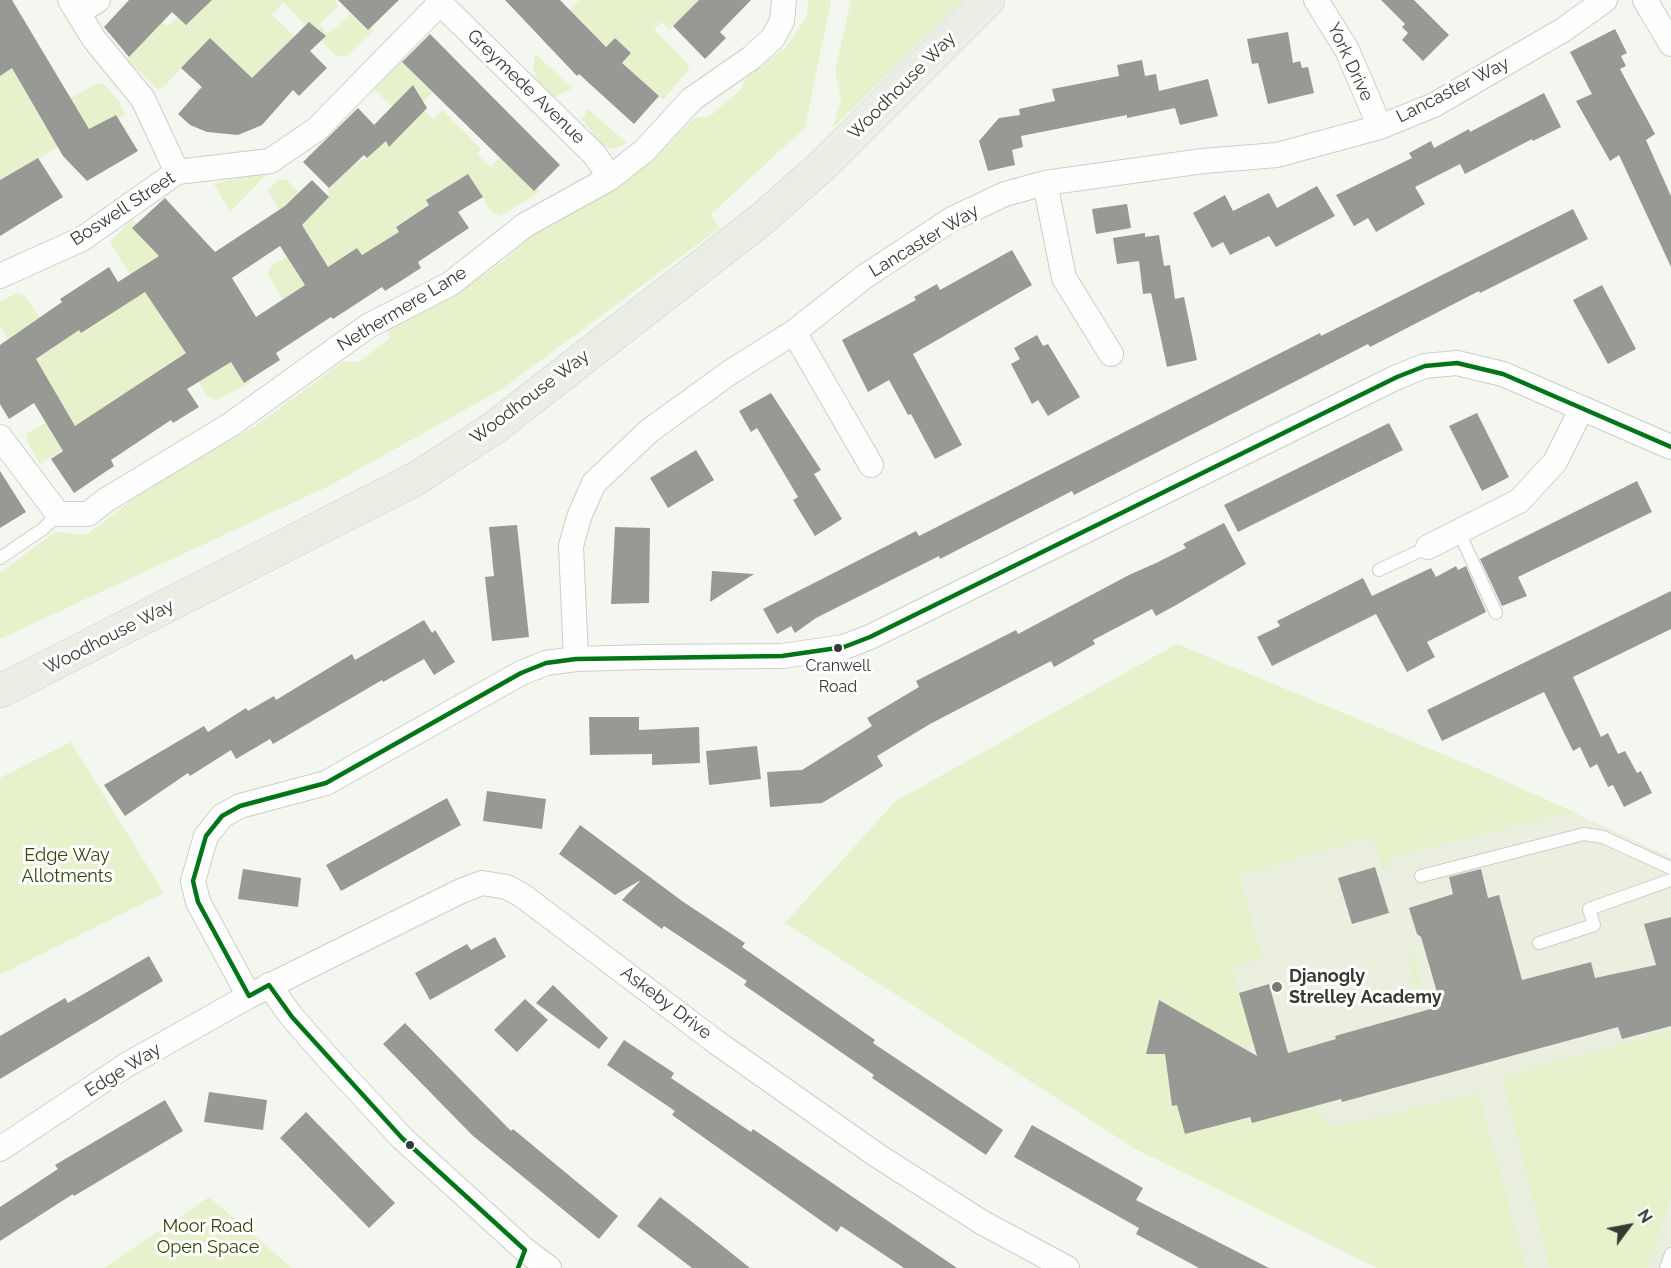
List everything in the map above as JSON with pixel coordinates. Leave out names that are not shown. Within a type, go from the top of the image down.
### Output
[{"type":"main road","name":"Woodhouse Way","points":[[0,691],[419,477],[495,427],[762,219],[824,164],[988,0]]},
{"type":"street","points":[[98,0],[74,7],[94,39],[143,99],[177,172]]},
{"type":"street","name":"Nethermere Lane","points":[[58,514],[88,514],[106,500],[230,425],[368,326],[450,284],[525,225],[610,178],[644,151],[692,99],[751,58],[773,38],[783,21],[784,0]]},
{"type":"street","name":"York Drive","points":[[1316,0],[1347,50],[1380,127]]},
{"type":"street","name":"Lancaster Way","points":[[576,659],[571,546],[579,517],[594,483],[649,431],[729,373],[794,332],[864,277],[952,219],[1005,194],[1045,183],[1277,154],[1380,127],[1434,105],[1563,30],[1605,0]]},
{"type":"street","points":[[1646,0],[1671,44]]},
{"type":"street","name":"Greymede Avenue","points":[[439,1],[596,155],[610,178]]},
{"type":"street","name":"Boswell Street","points":[[0,276],[81,239],[177,172],[270,161],[317,129],[439,1]]},
{"type":"street","points":[[1045,183],[1064,278],[1111,354]]},
{"type":"street","points":[[794,332],[871,465]]},
{"type":"street","points":[[549,1268],[521,1259],[402,1138],[320,1049],[259,991],[198,902],[193,881],[206,836],[222,816],[240,806],[326,783],[521,673],[546,663],[576,659],[782,656],[844,647],[870,638],[1396,377],[1425,366],[1457,363],[1503,374],[1671,447]]},
{"type":"street","points":[[1428,547],[1519,501],[1555,462],[1582,408]]},
{"type":"street","points":[[0,437],[58,514]]},
{"type":"street","name":"Askeby Drive","points":[[259,991],[381,933],[461,891],[482,883],[507,887],[572,932],[716,1042],[878,1156],[983,1223],[1066,1268]]},
{"type":"street","name":"Edge Way","points":[[0,1149],[128,1064],[259,991]]},
{"type":"lane","points":[[0,558],[43,529],[58,514]]},
{"type":"lane","points":[[1459,532],[1496,613]]},
{"type":"lane","points":[[1379,570],[1428,547]]},
{"type":"lane","points":[[1421,876],[1584,834],[1603,837],[1671,868]]},
{"type":"lane","points":[[1539,943],[1594,925],[1590,909],[1671,880]]},
{"type":"lane","points":[[1666,1268],[1671,1254]]},
{"type":"shaded area","name":"Djanogly Strelley Academy","points":[[1177,644],[1476,768],[1671,857],[1671,1268],[1377,1268],[1134,1148],[785,923],[896,801]]},
{"type":"green space","points":[[211,0],[335,0],[339,6],[319,24],[328,34],[351,14],[367,30],[371,27],[373,31],[347,56],[336,56],[283,2],[272,15],[295,36],[248,82],[209,104],[195,91],[218,66],[199,49],[164,87],[157,89],[127,59],[162,22],[168,26],[178,17],[186,25]]},
{"type":"green space","points":[[580,0],[700,0],[670,30],[662,22],[654,29],[688,64],[689,69],[663,100],[622,63],[631,54],[615,38],[606,47],[569,10]]},
{"type":"green space","points":[[808,0],[831,0],[805,128],[711,214],[720,228],[502,389],[329,486],[0,639],[0,573],[55,532],[86,535],[173,469],[254,427],[344,361],[359,362],[390,338],[386,330],[443,302],[499,264],[533,235],[563,216],[608,194],[648,162],[696,117],[709,117],[741,89],[746,77],[785,48],[807,16]]},
{"type":"green space","points":[[851,0],[963,0],[833,128],[841,98],[835,71]]},
{"type":"green space","points":[[535,53],[572,88],[555,97],[540,87],[533,69]]},
{"type":"green space","points":[[399,59],[432,93],[420,105],[433,119],[443,110],[481,149],[477,154],[491,167],[500,157],[534,190],[537,188],[540,192],[500,216],[491,211],[468,174],[444,189],[446,194],[396,226],[399,232],[363,255],[357,248],[285,298],[281,297],[268,274],[271,266],[313,242],[306,231],[296,236],[267,190],[280,179],[287,180],[316,211],[329,197],[328,188],[354,164],[367,158],[387,139],[394,142],[410,125],[375,90],[376,82]]},
{"type":"green space","points":[[12,68],[37,112],[68,94],[70,98],[99,83],[105,85],[119,101],[125,115],[119,119],[116,115],[8,175],[0,189],[0,73]]},
{"type":"green space","points":[[588,109],[627,143],[612,149],[600,144],[582,119]]},
{"type":"green space","points":[[265,170],[265,176],[230,212],[214,184]]},
{"type":"green space","points":[[132,219],[137,224],[133,229],[148,245],[172,247],[136,271],[207,376],[231,362],[244,382],[249,380],[251,382],[216,401],[207,396],[183,354],[92,432],[40,464],[27,441],[27,433],[66,411],[28,365],[56,346],[17,354],[0,327],[0,301],[17,293],[24,295],[54,338],[134,282],[110,242]]},
{"type":"green space","points":[[1177,644],[1476,768],[1578,814],[1557,815],[1395,856],[1384,871],[1371,837],[1239,875],[1263,959],[1232,968],[1254,1044],[1242,1048],[1159,1000],[1146,1054],[1174,1055],[1170,1088],[1172,1105],[1177,1105],[1186,1134],[1250,1117],[1252,1123],[1312,1107],[1334,1127],[1479,1093],[1526,1268],[1377,1268],[1134,1148],[785,923],[896,801]]},
{"type":"green space","name":"Edge Way Allotments","points":[[71,742],[164,893],[0,975],[0,778]]},
{"type":"green space","points":[[1413,955],[1425,1001],[1419,1003],[1408,956]]},
{"type":"green space","points":[[1671,1030],[1671,1197],[1648,1268],[1550,1268],[1502,1077]]},
{"type":"green space","name":"Moor Road Open Space","points":[[209,1197],[292,1268],[104,1268]]},
{"type":"building","points":[[0,0],[12,0],[89,129],[116,115],[138,151],[87,181],[63,156],[12,68],[0,76]]},
{"type":"building","points":[[129,0],[212,0],[186,25],[172,12],[129,57],[104,27]]},
{"type":"building","points":[[338,0],[399,0],[368,30]]},
{"type":"building","points":[[505,0],[560,0],[606,47],[615,38],[631,53],[622,63],[659,96],[634,124],[579,74],[577,76]]},
{"type":"building","points":[[699,0],[751,0],[720,32],[726,38],[705,59],[673,26]]},
{"type":"building","points":[[1381,0],[1414,0],[1449,35],[1423,61],[1402,40],[1408,33],[1402,27],[1405,24]]},
{"type":"building","points":[[309,22],[326,36],[310,51],[327,68],[299,96],[293,90],[262,125],[238,135],[207,132],[190,125],[178,114],[202,87],[181,68],[210,38],[252,78]]},
{"type":"building","points":[[1615,29],[1627,53],[1621,56],[1626,66],[1620,69],[1655,134],[1646,140],[1671,196],[1671,267],[1619,155],[1610,161],[1576,101],[1592,94],[1570,52]]},
{"type":"building","points":[[1288,32],[1293,63],[1300,61],[1302,68],[1308,67],[1314,93],[1268,104],[1258,63],[1252,64],[1247,39]]},
{"type":"building","points":[[430,34],[560,165],[534,191],[402,62]]},
{"type":"building","points":[[1142,60],[1145,76],[1156,74],[1159,91],[1208,79],[1218,116],[1180,125],[1175,108],[1021,136],[1023,147],[1012,150],[1015,165],[988,171],[979,141],[999,118],[1020,115],[1019,109],[1055,101],[1052,89],[1119,76],[1117,65]]},
{"type":"building","points":[[413,85],[427,108],[389,147],[386,141],[367,158],[364,155],[329,188],[303,162],[358,108],[374,125]]},
{"type":"building","points":[[1544,93],[1561,127],[1533,141],[1532,139],[1465,174],[1460,164],[1415,187],[1425,204],[1376,232],[1368,218],[1354,226],[1336,195],[1412,158],[1409,153],[1431,141],[1434,148]]},
{"type":"building","points":[[38,158],[63,197],[0,236],[0,180]]},
{"type":"building","points":[[468,174],[483,197],[458,212],[469,228],[418,262],[421,268],[385,291],[382,287],[333,319],[331,317],[276,353],[280,360],[244,383],[231,362],[187,389],[199,407],[173,423],[171,420],[111,460],[114,466],[74,493],[51,459],[63,451],[34,403],[9,419],[0,404],[0,345],[62,302],[60,299],[109,267],[118,282],[159,256],[132,228],[165,198],[215,252],[285,206],[312,180],[329,197],[302,225],[328,267],[357,248],[362,255],[399,232],[396,227],[429,205],[426,200]],"holes":[[[280,246],[305,285],[256,317],[232,278]],[[145,292],[186,353],[75,426],[36,359],[79,330],[81,333]]]},
{"type":"building","points":[[1317,186],[1335,216],[1276,247],[1269,236],[1230,255],[1223,242],[1212,248],[1193,213],[1225,195],[1233,211],[1269,193],[1277,208]]},
{"type":"building","points":[[1127,204],[1131,228],[1096,234],[1092,209]]},
{"type":"building","points":[[1573,209],[1588,239],[1370,347],[1368,344],[1074,495],[1072,491],[940,559],[939,556],[816,618],[795,633],[791,626],[777,634],[763,609],[916,531],[919,536],[1320,333],[1321,336]]},
{"type":"building","points":[[1145,233],[1145,237],[1159,235],[1164,266],[1170,265],[1175,299],[1184,297],[1197,360],[1167,367],[1151,293],[1143,294],[1139,261],[1117,264],[1113,238]]},
{"type":"building","points":[[1012,250],[1032,285],[913,354],[962,445],[935,459],[911,414],[908,415],[889,380],[868,392],[842,340],[916,300],[914,297],[937,284],[940,290]]},
{"type":"building","points":[[1602,285],[1636,349],[1608,364],[1573,300]]},
{"type":"building","points":[[1037,335],[1043,346],[1048,344],[1080,397],[1048,416],[1038,400],[1032,404],[1011,364],[1020,359],[1014,348]]},
{"type":"building","points":[[771,393],[821,470],[814,474],[842,519],[815,536],[793,500],[798,497],[757,428],[751,432],[739,411]]},
{"type":"building","points":[[1477,413],[1509,477],[1482,491],[1449,426]]},
{"type":"building","points":[[1389,423],[1403,450],[1238,532],[1224,505]]},
{"type":"building","points":[[696,450],[714,480],[668,508],[650,478]]},
{"type":"building","points":[[0,471],[26,512],[0,528]]},
{"type":"building","points":[[1637,481],[1652,512],[1518,577],[1527,596],[1502,606],[1480,559]]},
{"type":"building","points":[[1224,523],[1246,564],[1156,616],[1152,609],[1093,640],[1095,644],[1054,667],[1051,661],[930,724],[877,756],[883,766],[822,803],[770,807],[767,772],[802,770],[872,726],[867,718],[919,687],[916,681],[1016,630],[1018,634],[1129,575],[1186,548],[1183,544]]},
{"type":"building","points":[[517,525],[529,637],[492,641],[485,577],[494,576],[489,527]]},
{"type":"building","points":[[615,527],[650,528],[649,603],[611,604]]},
{"type":"building","points":[[1456,566],[1458,570],[1466,566],[1486,612],[1427,642],[1435,657],[1407,672],[1376,614],[1272,666],[1257,637],[1280,626],[1277,621],[1363,578],[1372,596],[1431,568],[1436,577]]},
{"type":"building","points":[[712,571],[754,574],[710,602]]},
{"type":"building","points":[[1671,591],[1671,629],[1573,677],[1601,737],[1608,733],[1618,754],[1625,751],[1637,773],[1641,771],[1652,793],[1624,807],[1613,785],[1608,787],[1597,764],[1590,768],[1580,747],[1573,751],[1544,692],[1442,741],[1427,710]]},
{"type":"building","points":[[424,620],[432,633],[435,630],[455,662],[434,675],[424,659],[383,682],[382,680],[273,744],[270,739],[236,759],[231,750],[190,776],[188,773],[125,816],[104,785],[204,726],[208,732],[246,708],[248,711],[274,696],[276,700],[352,654],[355,660]]},
{"type":"building","points":[[589,717],[639,717],[639,730],[699,727],[700,763],[652,765],[652,754],[590,755]]},
{"type":"building","points":[[757,746],[761,779],[709,785],[706,751]]},
{"type":"building","points":[[487,791],[546,799],[542,829],[483,821]]},
{"type":"building","points":[[447,798],[461,825],[341,891],[326,865]]},
{"type":"building","points":[[580,825],[682,901],[745,943],[742,947],[875,1040],[873,1043],[1003,1130],[986,1155],[872,1078],[874,1075],[744,985],[747,981],[664,926],[662,929],[622,900],[641,880],[615,895],[559,854]]},
{"type":"building","points":[[1375,867],[1389,913],[1352,924],[1338,878]]},
{"type":"building","points":[[243,869],[301,878],[298,907],[238,899]]},
{"type":"building","points":[[1481,869],[1488,898],[1499,895],[1522,980],[1591,962],[1595,978],[1656,965],[1644,924],[1671,917],[1671,1026],[1622,1039],[1618,1027],[1342,1102],[1341,1099],[1252,1123],[1250,1117],[1185,1134],[1177,1105],[1172,1106],[1165,1054],[1146,1054],[1159,1000],[1257,1056],[1239,993],[1269,984],[1288,1053],[1336,1039],[1335,1036],[1441,1006],[1421,937],[1417,934],[1409,908],[1453,894],[1449,877]]},
{"type":"building","points":[[495,937],[506,957],[430,1000],[415,973],[467,944],[471,950]]},
{"type":"building","points":[[149,956],[163,981],[0,1079],[0,1036],[65,998],[68,1003]]},
{"type":"building","points":[[553,985],[608,1038],[599,1049],[536,1003]]},
{"type":"building","points":[[525,999],[548,1020],[517,1052],[494,1030]]},
{"type":"building","points":[[405,1023],[511,1131],[513,1129],[618,1216],[599,1239],[472,1135],[383,1044]]},
{"type":"building","points":[[624,1040],[674,1073],[671,1078],[751,1132],[753,1129],[957,1268],[904,1268],[841,1226],[837,1232],[672,1115],[675,1111],[607,1065]]},
{"type":"building","points":[[209,1092],[267,1100],[263,1130],[204,1122]]},
{"type":"building","points":[[165,1100],[183,1131],[74,1196],[73,1194],[0,1241],[0,1207],[58,1169],[55,1165]]},
{"type":"building","points":[[306,1112],[395,1203],[369,1228],[280,1138]]},
{"type":"building","points":[[1032,1125],[1143,1188],[1136,1200],[1269,1268],[1199,1268],[1136,1234],[1139,1228],[1014,1157]]},
{"type":"building","points":[[660,1197],[750,1268],[692,1268],[637,1226]]},
{"type":"transit line","points":[[518,1268],[525,1250],[402,1138],[292,1017],[269,985],[249,996],[198,902],[193,881],[206,836],[222,816],[240,806],[326,783],[521,673],[546,663],[576,659],[782,656],[844,647],[870,637],[1397,377],[1425,366],[1457,363],[1503,374],[1671,447]]},
{"type":"place","name":"Cranwell Road","points":[[838,648]]},
{"type":"place","name":"Djanogly Strelley Academy","points":[[1277,987]]}]
